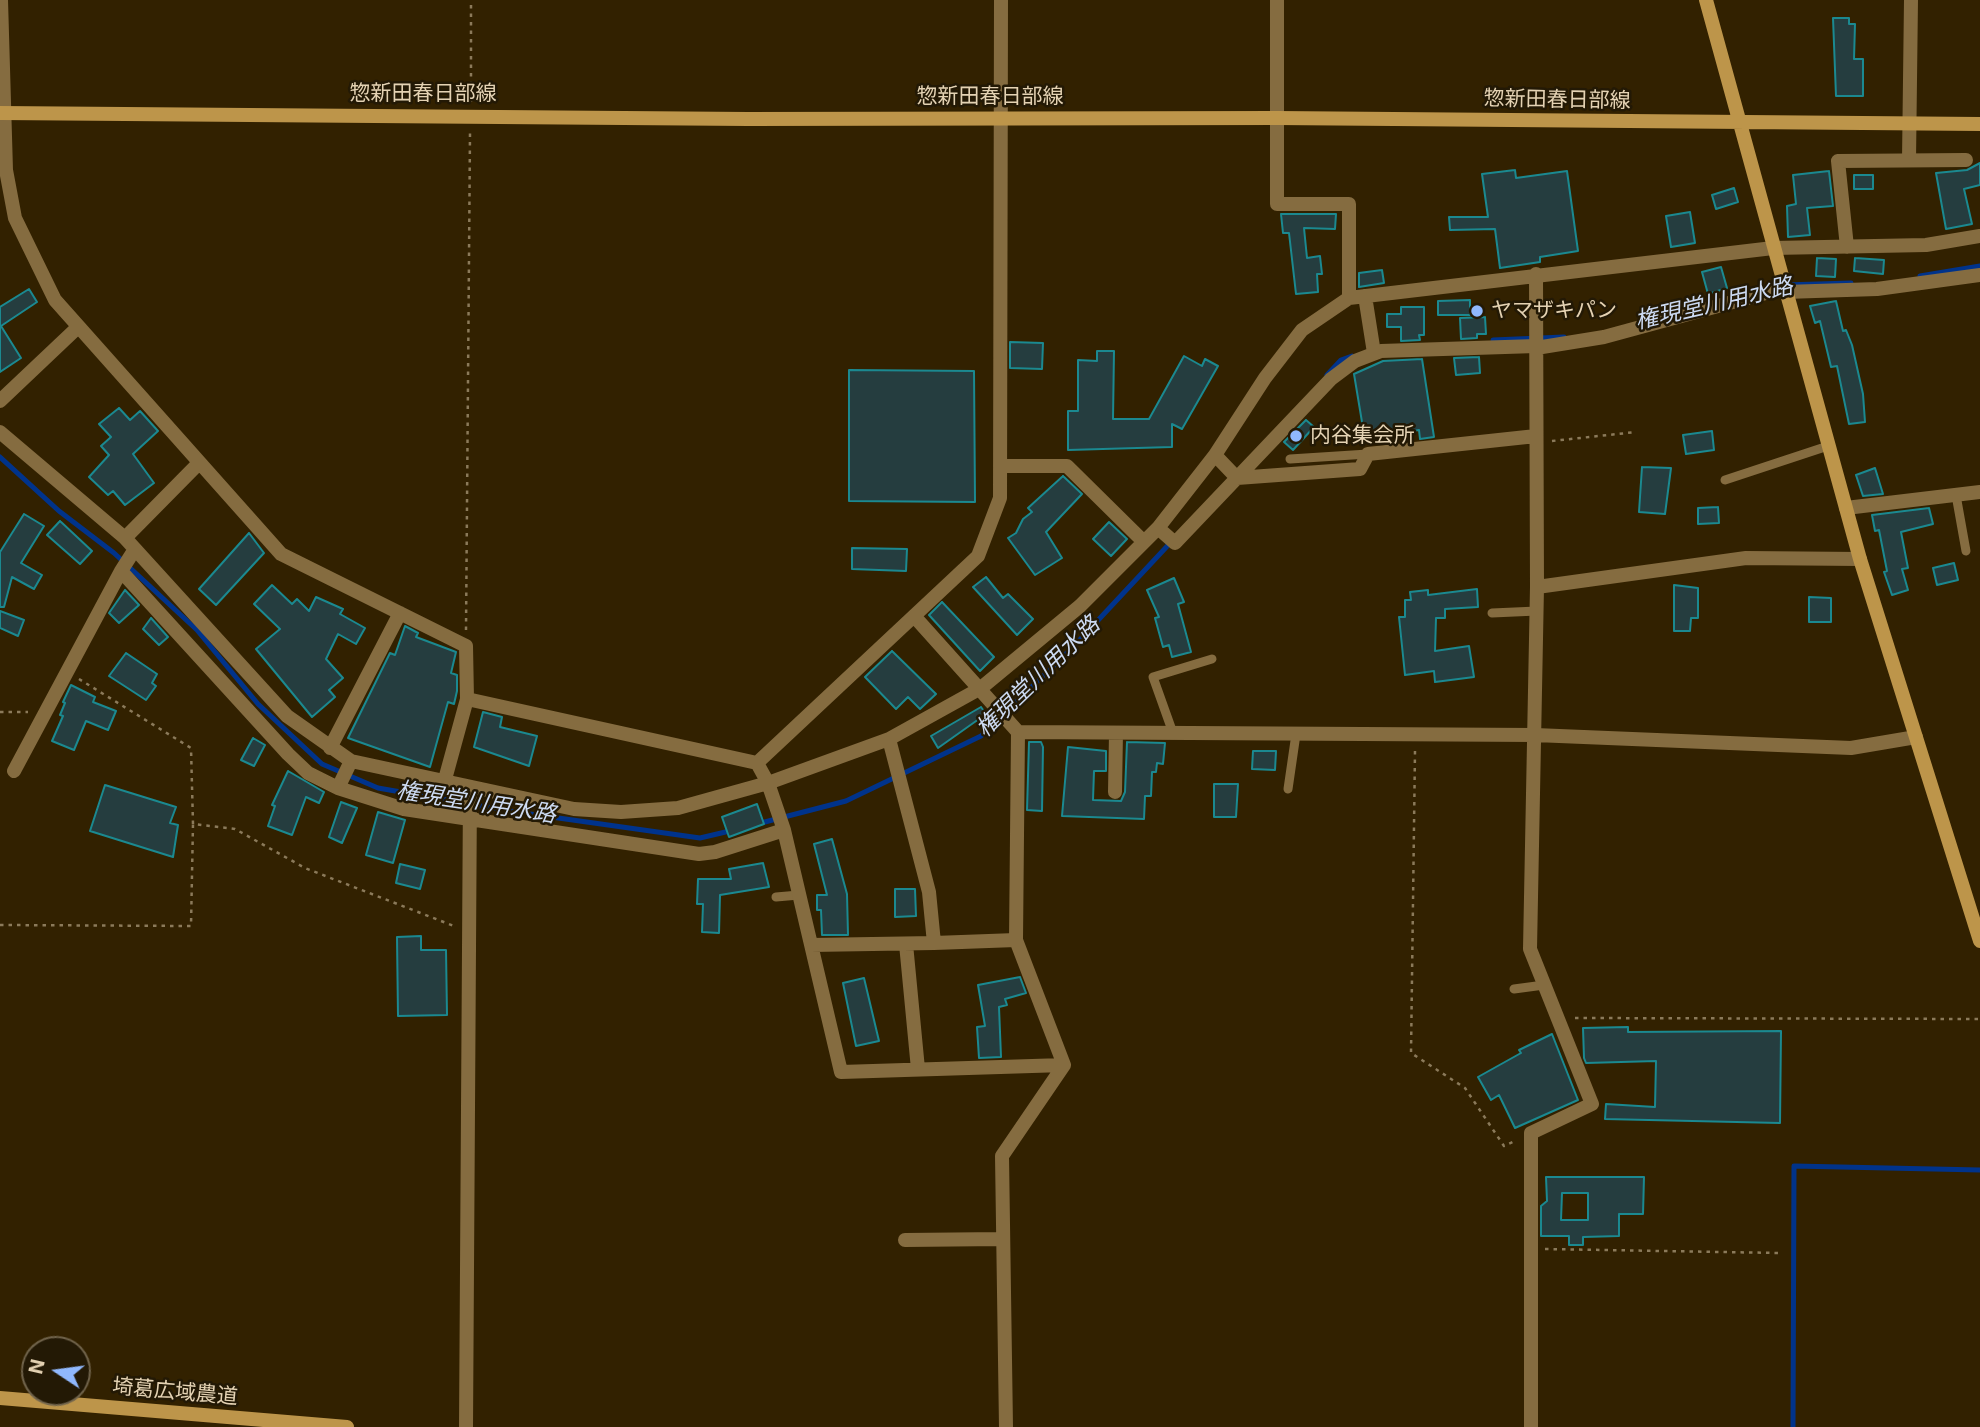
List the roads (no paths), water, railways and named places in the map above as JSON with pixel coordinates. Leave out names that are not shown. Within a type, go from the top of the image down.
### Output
[{"type":"main road","points":[[1706,0],[1860,559],[1980,941]]},
{"type":"main road","name":"惣新田春日部線","points":[[1,113],[1980,124]]},
{"type":"main road","name":"埼葛広域農道","points":[[0,1398],[347,1427]]},
{"type":"street","points":[[1,0],[1,113],[6,170],[15,218],[55,300],[77,328],[282,554],[466,646],[467,699],[444,783]]},
{"type":"street","points":[[757,763],[978,556],[1000,498],[1001,0]]},
{"type":"street","points":[[1277,0],[1278,204],[1349,204],[1349,298]]},
{"type":"street","points":[[1909,160],[1911,0]]},
{"type":"street","points":[[1847,247],[1838,161],[1966,160]]},
{"type":"street","points":[[0,432],[130,544],[287,716],[351,761],[470,789],[574,809],[621,812],[678,808],[768,783],[889,739],[981,688],[1080,606],[1144,542],[1215,456],[1265,379],[1302,330],[1349,298],[1773,248],[1926,245],[1980,236]]},
{"type":"street","points":[[1531,1427],[1531,1133],[1592,1104],[1530,949],[1537,587],[1536,274]]},
{"type":"street","points":[[1157,528],[1175,543],[1340,370],[1374,354],[1536,347],[1604,337],[1783,285],[1877,289],[1980,275]]},
{"type":"street","points":[[1365,296],[1374,354]]},
{"type":"street","points":[[0,401],[77,328]]},
{"type":"street","points":[[1215,456],[1237,478],[1360,469],[1368,454],[1536,440]]},
{"type":"street","points":[[14,771],[121,570],[130,544],[199,463]]},
{"type":"street","points":[[1000,466],[1067,466],[1144,542]]},
{"type":"street","points":[[1846,508],[1980,492]]},
{"type":"street","points":[[1537,587],[1746,558],[1860,559]]},
{"type":"street","points":[[121,570],[288,754],[308,773],[338,789],[404,809],[699,854],[715,852],[783,830]]},
{"type":"street","points":[[330,748],[400,613]]},
{"type":"street","points":[[914,616],[1018,732],[1016,940],[1063,1065]]},
{"type":"street","points":[[467,699],[757,763],[768,783],[783,830],[841,1072],[1063,1065]]},
{"type":"street","points":[[1018,732],[1535,735],[1851,748],[1916,737]]},
{"type":"street","points":[[1115,792],[1116,733]]},
{"type":"street","points":[[889,739],[929,892],[934,943]]},
{"type":"street","points":[[338,789],[351,761]]},
{"type":"street","points":[[466,1427],[470,789]]},
{"type":"street","points":[[811,945],[1016,940]]},
{"type":"street","points":[[906,944],[918,1069]]},
{"type":"street","points":[[1006,1427],[1002,1156],[1063,1065]]},
{"type":"street","points":[[905,1240],[1002,1238]]},
{"type":"lane","points":[[1725,480],[1828,446]]},
{"type":"lane","points":[[1290,459],[1368,454]]},
{"type":"lane","points":[[1956,495],[1966,551]]},
{"type":"lane","points":[[1492,613],[1536,611]]},
{"type":"lane","points":[[1173,733],[1153,677],[1212,659]]},
{"type":"lane","points":[[1288,789],[1296,734]]},
{"type":"lane","points":[[776,897],[799,895]]},
{"type":"lane","points":[[1514,989],[1544,985]]},
{"type":"waterway","name":"権現堂川用水路","points":[[1920,276],[1980,266]]},
{"type":"waterway","name":"権現堂川用水路","points":[[1784,285],[1851,283]]},
{"type":"waterway","name":"権現堂川用水路","points":[[1493,340],[1564,337]]},
{"type":"waterway","name":"権現堂川用水路","points":[[1327,375],[1341,360],[1352,356]]},
{"type":"waterway","name":"権現堂川用水路","points":[[0,457],[59,511],[114,553],[197,630],[258,704],[322,764],[378,788],[516,812],[700,838],[734,830]]},
{"type":"waterway","name":"権現堂川用水路","points":[[757,824],[846,801],[981,736],[1074,646],[1172,541]]},
{"type":"waterway","points":[[1793,1427],[1794,1166],[1980,1170]]},
{"type":"place","name":"ヤマザキパン","points":[[1477,311]]},
{"type":"place","name":"内谷集会所","points":[[1296,436]]}]
